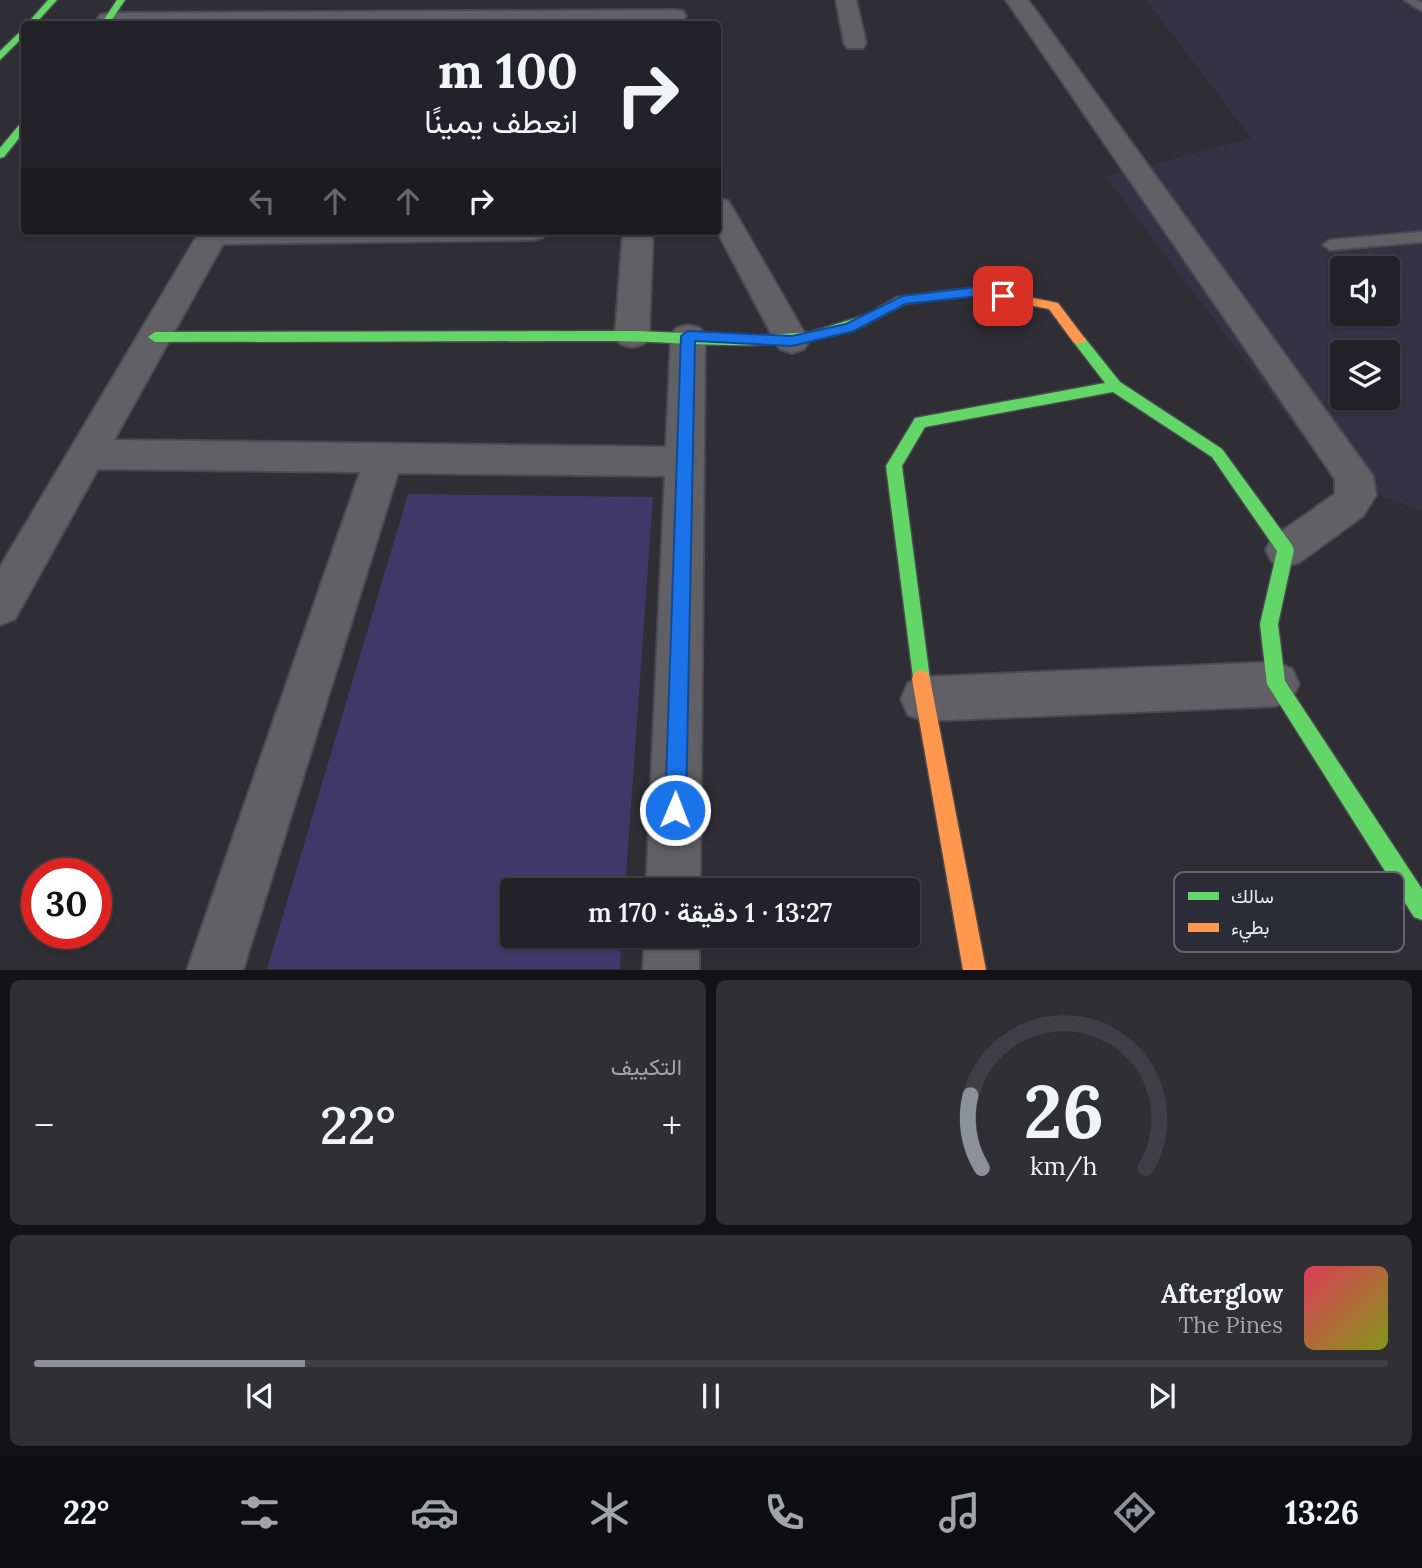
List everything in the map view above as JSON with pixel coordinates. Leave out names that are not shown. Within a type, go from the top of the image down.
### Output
[{"type":"main road","points":[[33,21],[52,0]]},
{"type":"main road","points":[[108,21],[121,0]]},
{"type":"main road","points":[[0,57],[21,34]]},
{"type":"main road","points":[[0,155],[21,130]]},
{"type":"main road","points":[[155,337],[688,336],[792,341],[849,328],[902,300],[978,291],[1053,306],[1115,386],[1217,453],[1286,551],[1269,624],[1276,684],[1398,872]]},
{"type":"main road","points":[[975,970],[924,699],[894,466],[920,422],[1002,404],[1115,386]]},
{"type":"main road","points":[[1404,881],[1422,909]]},
{"type":"street","points":[[846,0],[855,43]]},
{"type":"street","points":[[1017,0],[1354,476],[1357,495],[1349,505],[1286,551]]},
{"type":"street","points":[[135,21],[499,9],[675,13]]},
{"type":"street","points":[[721,222],[792,341]]},
{"type":"street","points":[[0,606],[213,235]]},
{"type":"street","points":[[632,336],[638,235]]},
{"type":"street","points":[[673,878],[688,336]]},
{"type":"street","points":[[87,454],[684,462]]},
{"type":"street","points":[[215,970],[384,458]]},
{"type":"street","points":[[924,699],[1276,684]]},
{"type":"street","points":[[671,970],[672,948]]},
{"type":"lane","points":[[1409,0],[1422,8]]},
{"type":"lane","points":[[1330,245],[1422,237]]},
{"type":"shaded area","points":[[1146,0],[1422,0],[1422,511],[1334,478],[1106,177],[1251,138]]},
{"type":"shaded area","points":[[408,494],[653,497],[626,878],[500,878],[500,948],[621,948],[620,969],[267,969]]},
{"type":"traffic: fast","points":[[34,21],[53,0]]},
{"type":"traffic: fast","points":[[107,21],[121,0]]},
{"type":"traffic: fast","points":[[0,57],[21,34]]},
{"type":"traffic: fast","points":[[0,155],[21,130]]},
{"type":"traffic: fast","points":[[155,337],[637,336],[782,340],[838,331],[862,321]]},
{"type":"traffic: fast","points":[[1079,340],[1115,386],[1217,453],[1286,550],[1269,624],[1276,684],[1398,872]]},
{"type":"traffic: fast","points":[[921,679],[894,466],[920,422],[1115,386]]},
{"type":"traffic: fast","points":[[1404,881],[1422,909]]},
{"type":"traffic: slow","points":[[862,321],[902,300],[978,291],[1053,306],[1079,340]]},
{"type":"traffic: slow","points":[[921,679],[975,970]]},
{"type":"route","points":[[675,810],[688,336],[792,341],[849,328],[902,300],[978,291],[1003,296]]}]
